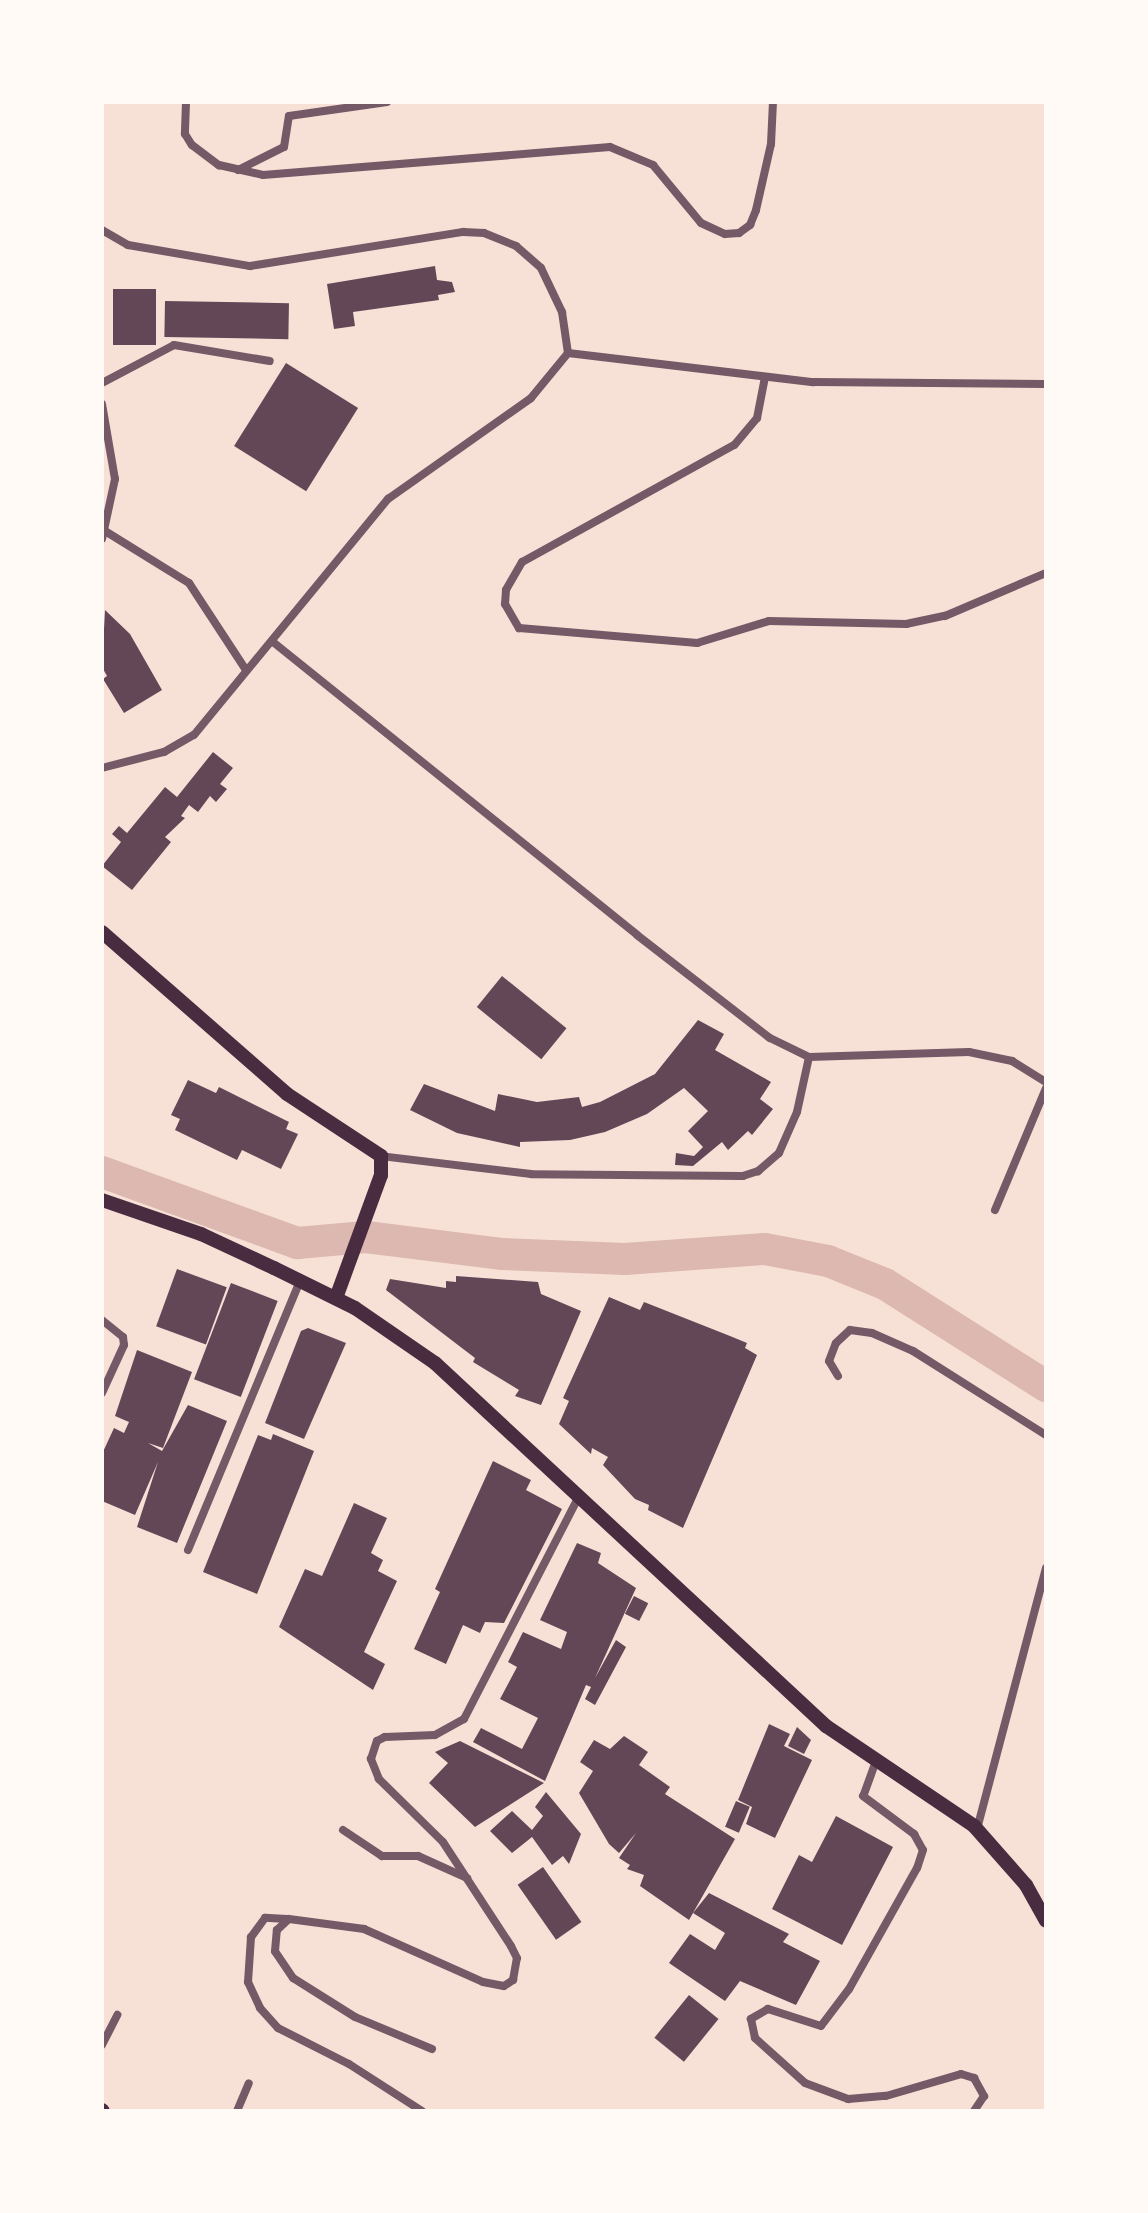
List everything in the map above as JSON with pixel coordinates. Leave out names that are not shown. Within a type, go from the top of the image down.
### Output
[{"type":"main road","points":[[102,932],[287,1094],[381,1156],[372,1202],[336,1298]]},
{"type":"main road","points":[[103,1202],[201,1234],[336,1298],[435,1363],[580,1495],[759,1669],[826,1726],[977,1829],[1026,1885],[1046,1921]]},
{"type":"street","points":[[186,102],[185,134],[192,145],[238,171],[309,174],[550,148],[610,147],[653,165],[701,223],[725,234],[739,233],[756,210],[771,144],[773,102]]},
{"type":"street","points":[[238,171],[284,147],[289,116],[387,102]]},
{"type":"street","points":[[102,230],[137,247],[250,266],[463,232],[484,233],[516,246],[541,268],[562,312],[568,353],[531,398],[388,499],[194,735],[164,752],[102,768]]},
{"type":"street","points":[[102,383],[174,345],[270,361]]},
{"type":"street","points":[[568,353],[765,377],[1046,384]]},
{"type":"street","points":[[765,377],[757,418],[734,445],[522,562],[509,582],[505,604],[519,628],[697,643],[769,621],[906,624],[945,616],[1046,573]]},
{"type":"street","points":[[102,404],[115,479],[103,535],[189,583],[246,670]]},
{"type":"street","points":[[273,642],[770,1038],[809,1057],[969,1052],[1012,1061],[1046,1082]]},
{"type":"street","points":[[381,1156],[531,1174],[743,1176],[758,1171],[779,1153],[797,1112],[809,1057]]},
{"type":"street","points":[[995,1210],[1046,1088]]},
{"type":"street","points":[[188,1550],[300,1281]]},
{"type":"street","points":[[102,1320],[123,1337],[124,1345],[102,1393]]},
{"type":"street","points":[[838,1376],[829,1361],[836,1343],[850,1330],[872,1333],[913,1351],[1046,1435]]},
{"type":"street","points":[[422,2111],[349,2064],[278,2028],[260,2008],[248,1982],[251,1937],[265,1918],[364,1929],[483,1982],[504,1986],[513,1980],[517,1958],[467,1878],[426,1821],[379,1779],[373,1768],[373,1749],[385,1737],[435,1735],[464,1719],[580,1495]]},
{"type":"street","points":[[977,1829],[1046,1568]]},
{"type":"street","points":[[876,1761],[863,1796],[914,1834],[923,1850],[917,1868],[849,1989],[821,2026],[768,2009],[751,2019],[755,2038],[805,2083],[848,2099],[886,2096],[961,2074],[974,2078],[984,2096],[974,2111]]},
{"type":"street","points":[[343,1830],[382,1856],[418,1856],[467,1878]]},
{"type":"street","points":[[289,1919],[277,1930],[275,1951],[293,1978],[355,2017],[432,2049]]},
{"type":"street","points":[[102,2045],[117,2015]]},
{"type":"street","points":[[237,2111],[249,2083]]},
{"type":"building","points":[[435,266],[437,280],[452,282],[455,292],[438,295],[439,300],[353,312],[355,326],[334,329],[327,284]]},
{"type":"building","points":[[113,289],[156,289],[156,345],[113,345]]},
{"type":"building","points":[[165,301],[289,303],[288,339],[164,337]]},
{"type":"building","points":[[286,363],[358,408],[306,491],[234,446]]},
{"type":"building","points":[[105,610],[130,634],[162,690],[124,713],[103,679],[107,676],[102,667]]},
{"type":"building","points":[[213,752],[233,768],[220,784],[227,789],[216,802],[210,796],[198,812],[189,805],[181,816],[185,818],[165,837],[171,842],[132,890],[102,866],[121,842],[112,834],[119,826],[127,833],[165,787],[177,797]]},
{"type":"building","points":[[502,976],[567,1028],[541,1059],[477,1007]]},
{"type":"building","points":[[698,1020],[724,1034],[715,1050],[771,1082],[760,1099],[773,1109],[752,1135],[748,1131],[728,1150],[722,1142],[693,1166],[675,1165],[676,1153],[694,1156],[703,1147],[688,1131],[708,1111],[684,1088],[647,1114],[605,1132],[570,1140],[520,1142],[520,1147],[457,1133],[410,1110],[424,1084],[495,1111],[498,1094],[537,1102],[579,1097],[582,1107],[600,1102],[655,1074]]},
{"type":"building","points":[[188,1080],[216,1093],[219,1087],[289,1122],[286,1129],[298,1134],[281,1169],[242,1150],[237,1160],[175,1130],[180,1119],[171,1115]]},
{"type":"building","points":[[177,1269],[227,1287],[206,1344],[156,1326]]},
{"type":"building","points":[[456,1276],[538,1282],[541,1294],[581,1311],[541,1405],[515,1396],[519,1390],[473,1362],[475,1358],[386,1290],[390,1279],[446,1288],[446,1281],[456,1282]]},
{"type":"building","points":[[231,1283],[278,1301],[241,1397],[194,1379]]},
{"type":"building","points":[[609,1297],[640,1310],[644,1302],[747,1343],[745,1348],[757,1355],[683,1528],[648,1510],[649,1505],[635,1499],[603,1465],[608,1457],[592,1448],[591,1454],[559,1424],[569,1401],[563,1398]]},
{"type":"building","points":[[308,1328],[346,1343],[304,1439],[265,1423],[301,1331]]},
{"type":"building","points":[[137,1350],[192,1372],[163,1448],[148,1443],[162,1451],[188,1405],[227,1421],[177,1543],[137,1527],[158,1462],[135,1515],[102,1501],[102,1454],[114,1428],[124,1433],[129,1422],[115,1416]]},
{"type":"building","points":[[273,1434],[314,1451],[257,1594],[203,1572],[258,1435],[271,1440]]},
{"type":"building","points":[[493,1461],[531,1480],[526,1490],[562,1509],[504,1623],[485,1622],[480,1633],[463,1625],[446,1664],[414,1649],[440,1592],[435,1589]]},
{"type":"building","points":[[354,1503],[387,1518],[371,1553],[383,1560],[378,1571],[397,1581],[364,1652],[385,1664],[373,1690],[279,1627],[305,1569],[322,1576]]},
{"type":"building","points":[[577,1543],[601,1553],[598,1563],[636,1588],[595,1678],[616,1640],[626,1647],[595,1705],[585,1699],[591,1687],[586,1685],[545,1781],[473,1742],[481,1728],[522,1749],[538,1718],[500,1699],[517,1667],[508,1662],[523,1632],[561,1649],[567,1632],[540,1620]]},
{"type":"building","points":[[634,1596],[648,1603],[639,1621],[625,1614]]},
{"type":"building","points":[[769,1724],[790,1734],[784,1746],[812,1760],[775,1838],[746,1824],[752,1807],[738,1800]]},
{"type":"building","points":[[797,1727],[811,1740],[804,1754],[788,1746]]},
{"type":"building","points":[[624,1736],[648,1752],[639,1765],[670,1787],[665,1794],[735,1839],[689,1920],[640,1886],[644,1875],[627,1869],[630,1865],[619,1858],[636,1833],[619,1853],[609,1844],[579,1793],[593,1771],[580,1762],[594,1740],[610,1749]]},
{"type":"building","points":[[460,1741],[544,1783],[475,1827],[429,1783],[448,1763],[435,1752]]},
{"type":"building","points":[[546,1792],[581,1834],[569,1864],[563,1856],[552,1865],[532,1837],[512,1853],[490,1831],[512,1811],[532,1830],[543,1816],[535,1807]]},
{"type":"building","points":[[736,1801],[750,1807],[739,1833],[725,1827]]},
{"type":"building","points":[[836,1816],[893,1847],[842,1945],[772,1909],[799,1855],[812,1862]]},
{"type":"building","points":[[543,1867],[581,1922],[556,1940],[518,1885]]},
{"type":"building","points":[[709,1893],[789,1934],[783,1942],[820,1961],[796,2005],[740,1981],[725,2001],[669,1963],[690,1934],[715,1950],[725,1933],[693,1913]]},
{"type":"building","points":[[689,1995],[719,2019],[684,2062],[654,2038]]},
{"type":"waterway","points":[[102,1172],[297,1243],[366,1237],[503,1254],[625,1259],[765,1249],[828,1261],[885,1284],[1046,1386]]}]
